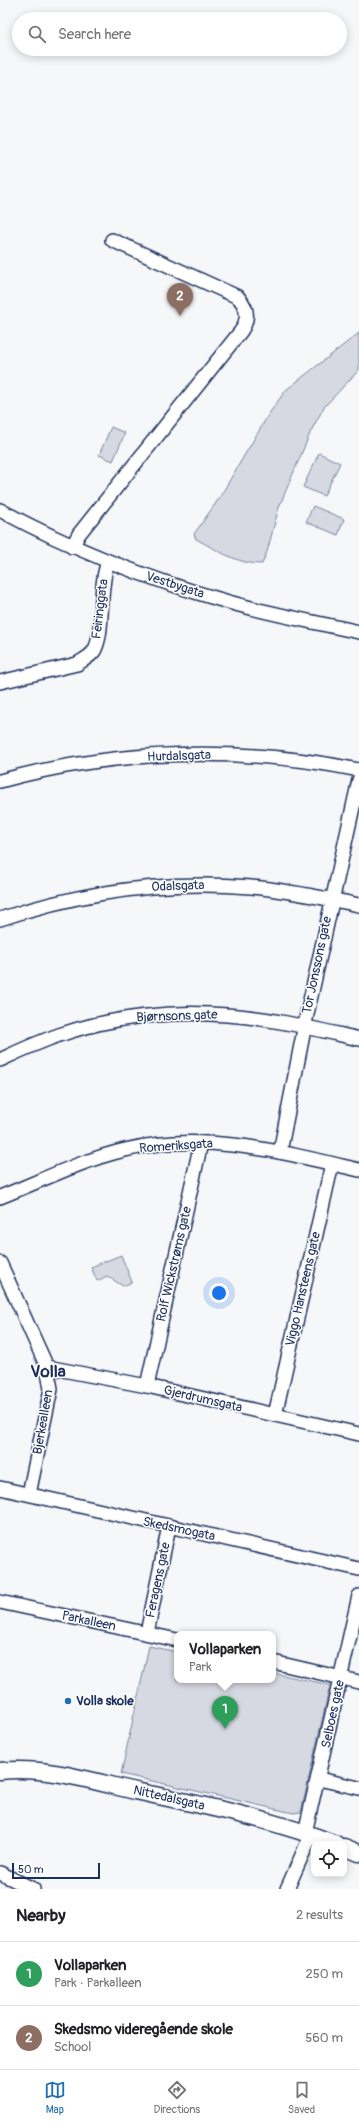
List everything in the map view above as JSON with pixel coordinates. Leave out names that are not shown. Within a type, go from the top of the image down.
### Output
[{"type":"street","points":[[72,547],[79,534],[241,331],[247,317],[244,304],[238,297],[112,240]]},
{"type":"street","name":"Vestbygata","points":[[0,510],[72,547],[179,588],[227,602],[359,632]]},
{"type":"street","name":"Feiringgata","points":[[0,682],[77,664],[93,651],[98,635],[102,583],[108,562]]},
{"type":"street","name":"Hurdalsgata","points":[[0,781],[90,762],[165,755],[260,756],[320,763],[359,770]]},
{"type":"street","name":"Tor Jonssons gate","points":[[280,1152],[304,1027],[359,780]]},
{"type":"street","name":"Odalsgata","points":[[0,919],[56,902],[97,894],[172,885],[253,887],[359,905]]},
{"type":"street","name":"Bjørnsons gate","points":[[0,1060],[58,1035],[86,1027],[164,1014],[226,1014],[304,1027],[359,1039]]},
{"type":"street","name":"Romeriksgata","points":[[0,1197],[102,1157],[125,1150],[173,1143],[239,1145],[280,1152],[359,1170]]},
{"type":"street","name":"Rolf Wickstrøms gate","points":[[147,1386],[201,1143]]},
{"type":"street","name":"Viggo Hansteens gate","points":[[274,1415],[332,1164]]},
{"type":"street","name":"Bjerkealleen","points":[[0,1263],[47,1367],[51,1389],[29,1494]]},
{"type":"street","name":"Gjerdrumsgata","points":[[47,1367],[147,1386],[359,1434]]},
{"type":"street","name":"Skedsmogata","points":[[0,1488],[359,1569]]},
{"type":"street","name":"Feragens gate","points":[[147,1634],[169,1526]]},
{"type":"street","name":"Selboes gate","points":[[287,1889],[308,1834],[359,1596]]},
{"type":"street","name":"Parkalleen","points":[[0,1602],[174,1639]]},
{"type":"street","points":[[276,1663],[359,1682]]},
{"type":"street","name":"Nittedalsgata","points":[[0,1771],[18,1770],[60,1773],[254,1817],[328,1841]]},
{"type":"street","points":[[319,1779],[359,1788]]},
{"type":"street","points":[[347,1848],[359,1853]]},
{"type":"street","points":[[0,1873],[33,1889]]},
{"type":"shaded area","points":[[359,333],[359,370],[324,407],[311,431],[279,507],[267,552],[262,564],[244,562],[236,559],[196,539],[194,534],[218,500],[270,412],[286,390]]},
{"type":"shaded area","points":[[111,427],[125,433],[113,461],[99,455]]},
{"type":"shaded area","points":[[319,453],[340,463],[324,496],[303,487]]},
{"type":"shaded area","points":[[313,506],[344,519],[338,535],[306,522]]},
{"type":"shaded area","points":[[121,1255],[132,1282],[123,1286],[107,1276],[97,1281],[91,1267]]},
{"type":"shaded area","points":[[149,1646],[174,1651],[174,1683],[276,1683],[276,1674],[330,1685],[301,1812],[293,1813],[121,1774]]},
{"type":"place","name":"Skedsmo videregående skole","points":[[180,316]]},
{"type":"place","name":"Volla skole","points":[[68,1701]]},
{"type":"place","name":"Vollaparken","points":[[225,1729]]},
{"type":"district","name":"Volla","points":[[48,1371]]}]
